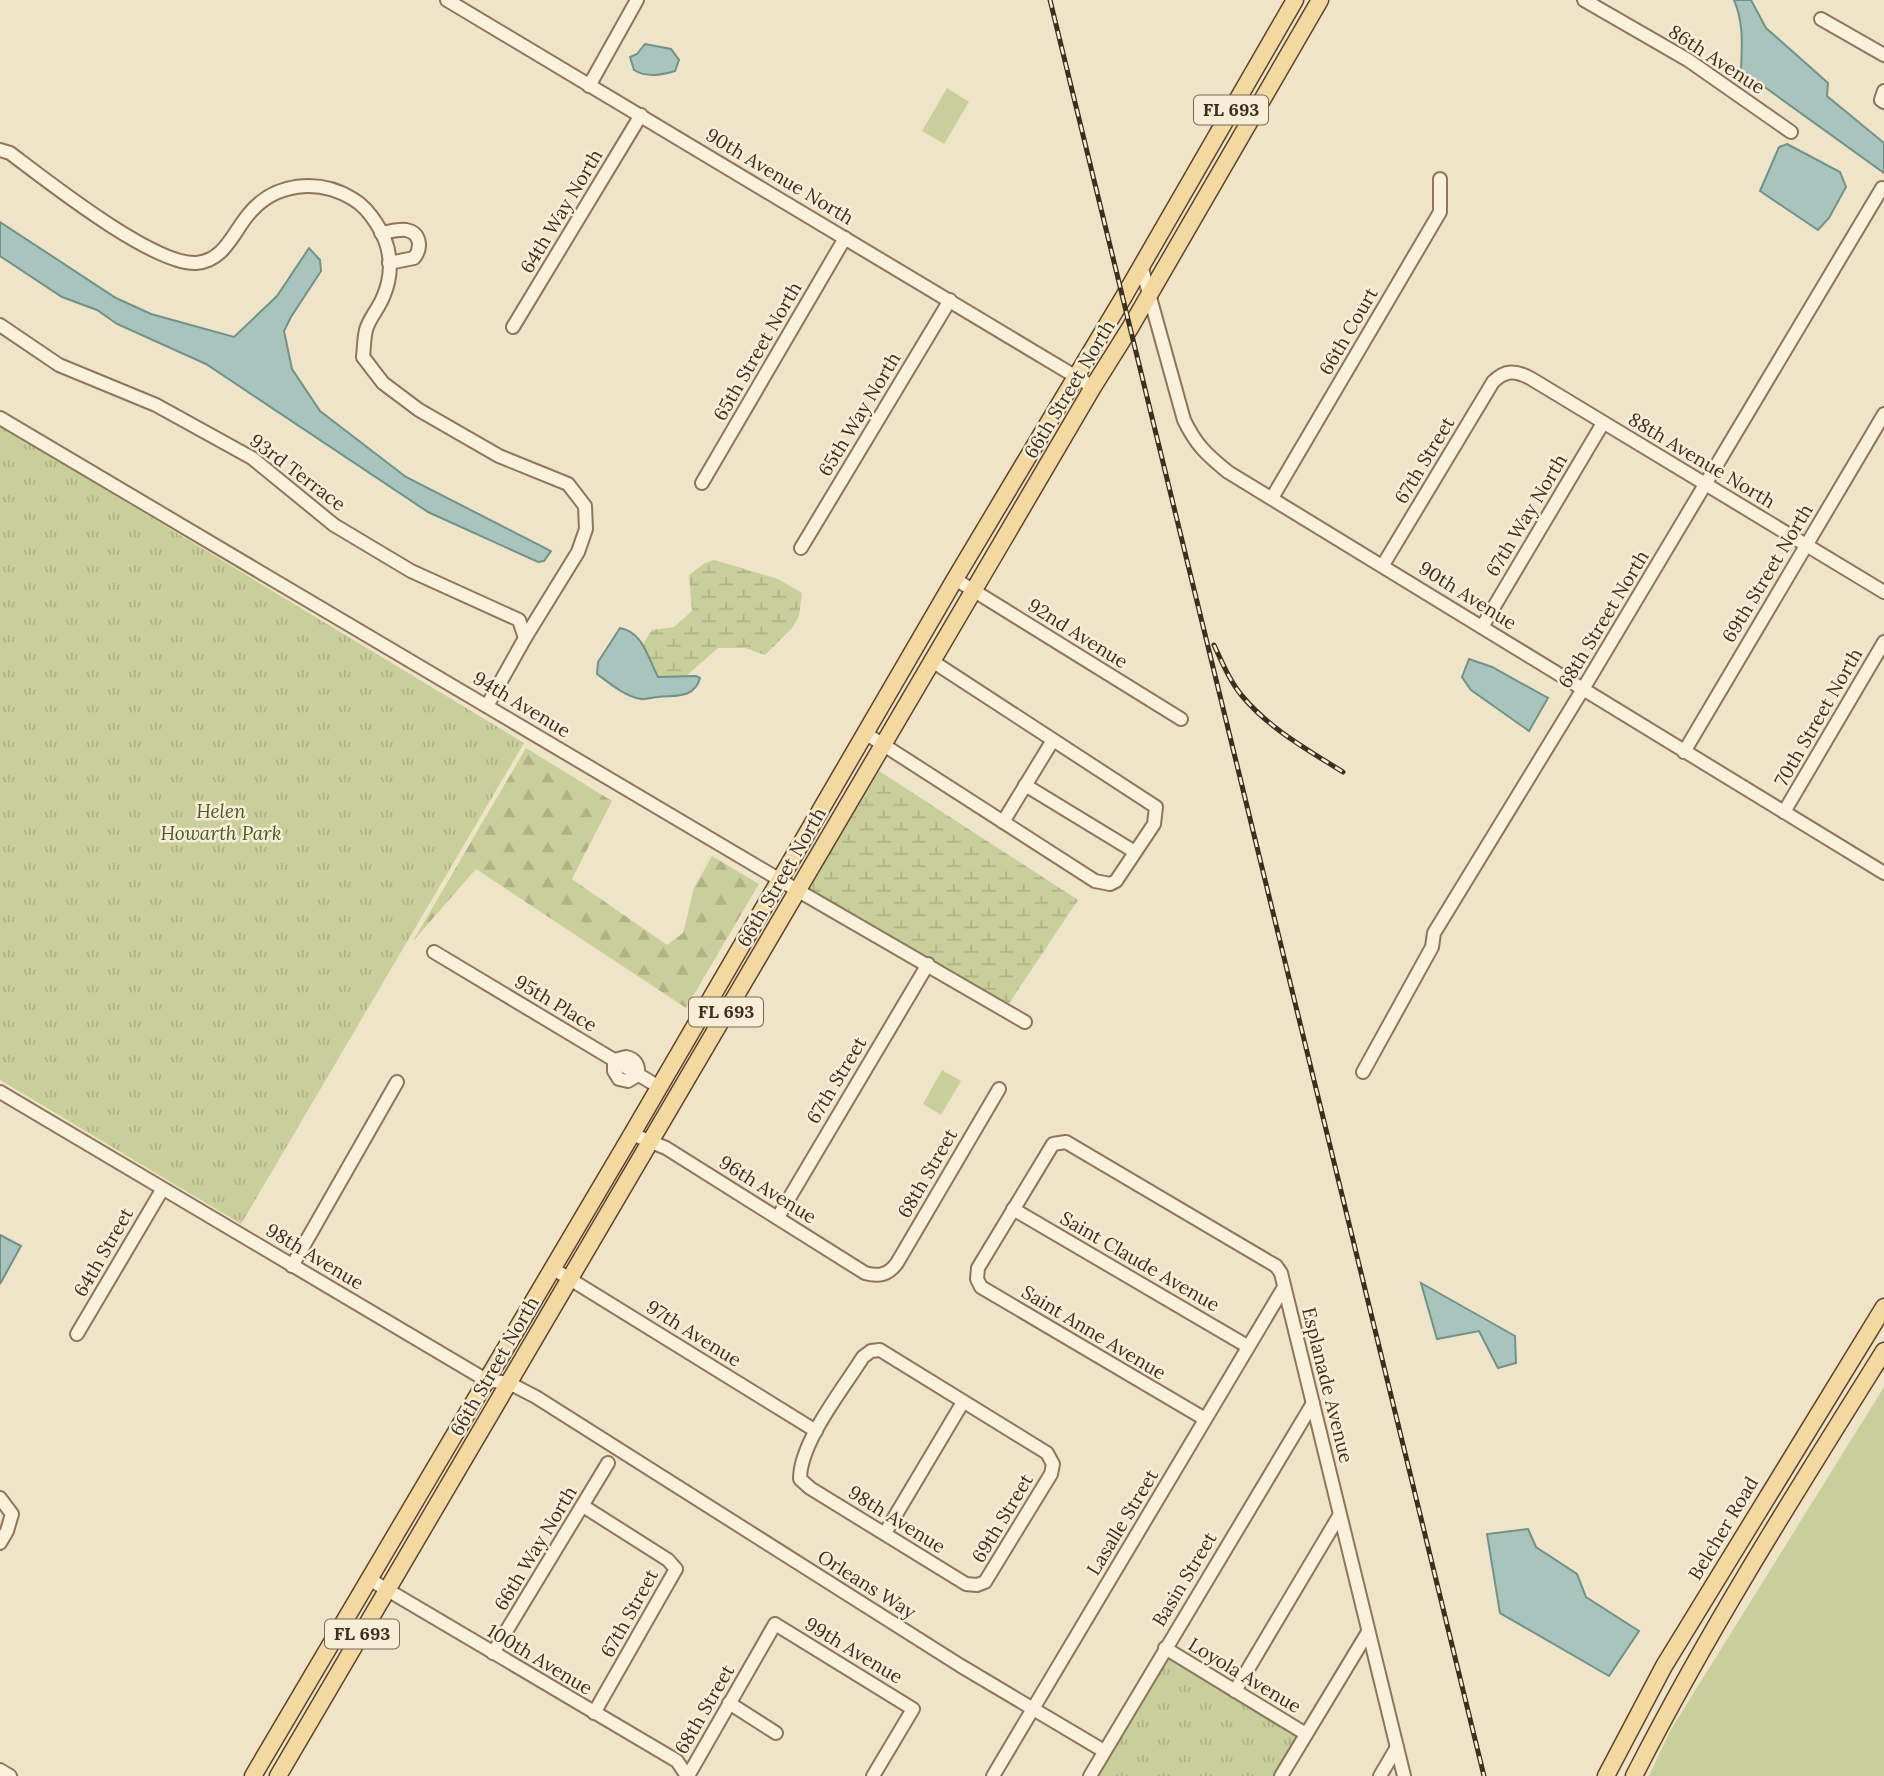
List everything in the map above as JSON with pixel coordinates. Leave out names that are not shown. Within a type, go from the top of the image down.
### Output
[{"type":"main road","name":"66th Street North","points":[[253,1776],[1298,0]]},
{"type":"main road","name":"66th Street North","points":[[278,1776],[1318,4]]},
{"type":"main road","points":[[1224,122],[1242,133]]},
{"type":"main road","name":"Belcher Road","points":[[1606,1776],[1664,1666],[1884,1307]]},
{"type":"main road","points":[[1634,1776],[1716,1625],[1884,1351]]},
{"type":"street","name":"90th Avenue North","points":[[447,0],[1093,387]]},
{"type":"street","points":[[589,86],[637,0]]},
{"type":"street","points":[[1298,0],[1318,4]]},
{"type":"street","name":"86th Avenue","points":[[1584,0],[1688,60],[1791,132]]},
{"type":"street","points":[[1821,19],[1884,55]]},
{"type":"street","name":"64th Way North","points":[[513,327],[641,115]]},
{"type":"street","points":[[0,150],[10,153],[88,212],[146,246],[194,263],[211,259],[227,246],[249,213],[264,199],[284,188],[312,185],[345,194],[363,205],[381,233],[389,254],[389,278],[366,329],[363,357],[383,383],[419,410],[499,456],[568,484],[585,506],[586,529],[578,552],[487,706]]},
{"type":"street","name":"66th Court","points":[[1272,498],[1440,212],[1440,179]]},
{"type":"street","name":"68th Street North","points":[[1363,1072],[1432,947],[1434,933],[1883,189]]},
{"type":"street","points":[[381,233],[405,230],[414,234],[419,242],[419,251],[414,258],[389,263]]},
{"type":"street","name":"65th Street North","points":[[702,483],[845,238]]},
{"type":"street","name":"90th Avenue","points":[[1141,265],[1184,420],[1194,441],[1228,472],[1884,872]]},
{"type":"street","name":"65th Way North","points":[[801,548],[950,300]]},
{"type":"street","name":"93rd Terrace","points":[[0,325],[59,366],[156,405],[252,458],[334,525],[411,571],[519,620],[525,638]]},
{"type":"street","name":"88th Avenue North","points":[[1499,376],[1510,371],[1520,372],[1884,592]]},
{"type":"street","name":"67th Street","points":[[1383,565],[1499,376]]},
{"type":"street","name":"69th Street North","points":[[1684,752],[1884,414]]},
{"type":"street","name":"94th Avenue","points":[[0,418],[1025,1022]]},
{"type":"street","name":"67th Way North","points":[[1482,627],[1603,423]]},
{"type":"street","name":"92nd Avenue","points":[[955,579],[1181,719]]},
{"type":"street","name":"70th Street North","points":[[1784,812],[1884,642]]},
{"type":"street","points":[[866,733],[1102,884],[1116,881],[1153,824],[1156,807],[932,661]]},
{"type":"street","points":[[1003,821],[1054,740]]},
{"type":"street","points":[[1025,785],[1135,852]]},
{"type":"street","name":"95th Place","points":[[434,952],[659,1087]]},
{"type":"street","name":"67th Street","points":[[778,1217],[928,964]]},
{"type":"street","points":[[292,1265],[397,1082]]},
{"type":"street","name":"68th Street","points":[[884,1274],[897,1263],[999,1089]]},
{"type":"street","name":"98th Avenue","points":[[0,1092],[486,1380],[509,1383],[536,1397],[612,1446]]},
{"type":"street","name":"96th Avenue","points":[[632,1134],[666,1148],[865,1273],[875,1276],[884,1274]]},
{"type":"street","name":"Esplanade Avenue","points":[[1013,1209],[1045,1153],[1053,1144],[1066,1142],[1276,1266],[1281,1273],[1404,1776]]},
{"type":"street","name":"64th Street","points":[[77,1334],[162,1190]]},
{"type":"street","name":"Saint Anne Avenue","points":[[1013,1209],[978,1268],[977,1279],[981,1287],[1205,1419]]},
{"type":"street","name":"Saint Claude Avenue","points":[[1013,1209],[1247,1346]]},
{"type":"street","name":"97th Avenue","points":[[552,1268],[816,1431]]},
{"type":"street","name":"Lasalle Street","points":[[993,1776],[1284,1287]]},
{"type":"street","points":[[816,1431],[863,1357],[871,1351],[880,1350],[963,1402],[884,1533]]},
{"type":"street","name":"69th Street","points":[[963,1402],[1047,1453],[1053,1464],[1051,1474],[998,1562],[985,1582],[977,1585]]},
{"type":"street","name":"Basin Street","points":[[1090,1776],[1313,1403]]},
{"type":"street","name":"98th Avenue","points":[[816,1431],[800,1465],[800,1479],[810,1488],[966,1584],[977,1585]]},
{"type":"street","name":"Orleans Way","points":[[612,1446],[1033,1710],[1104,1751]]},
{"type":"street","name":"66th Way North","points":[[493,1653],[608,1463]]},
{"type":"street","points":[[0,1497],[12,1514],[0,1543]]},
{"type":"street","name":"67th Street","points":[[583,1506],[667,1560],[676,1569],[594,1713]]},
{"type":"street","points":[[1235,1691],[1339,1516]]},
{"type":"street","name":"100th Avenue","points":[[369,1579],[677,1761],[687,1776]]},
{"type":"street","name":"68th Street","points":[[687,1776],[775,1625]]},
{"type":"street","name":"99th Avenue","points":[[775,1625],[914,1709],[873,1776]]},
{"type":"street","points":[[1281,1776],[1368,1632]]},
{"type":"street","name":"Loyola Avenue","points":[[1165,1648],[1306,1734]]},
{"type":"street","points":[[729,1703],[776,1733]]},
{"type":"street","points":[[1380,1776],[1397,1747]]},
{"type":"street","points":[[0,1770],[10,1776]]},
{"type":"green space","points":[[947,88],[969,102],[944,144],[922,131]]},
{"type":"green space","name":"Helen Howarth Park","points":[[0,426],[524,743],[241,1224],[0,1080]]},
{"type":"green space","points":[[714,560],[778,579],[802,593],[799,616],[792,628],[765,655],[745,648],[718,648],[685,677],[658,677],[643,644],[652,630],[674,627],[692,611],[689,575]]},
{"type":"green space","points":[[526,748],[612,801],[572,879],[667,945],[683,933],[694,888],[712,856],[759,884],[686,1008],[476,869],[413,941]]},
{"type":"green space","points":[[879,771],[1078,900],[1008,1005],[808,890]]},
{"type":"green space","points":[[942,1070],[961,1081],[941,1115],[923,1104]]},
{"type":"green space","points":[[1884,1387],[1884,1776],[1649,1776],[1670,1731]]},
{"type":"green space","points":[[1165,1644],[1306,1729],[1286,1776],[1087,1776]]},
{"type":"water","points":[[1734,0],[1751,0],[1766,28],[1828,83],[1827,96],[1884,143],[1884,173],[1741,70],[1741,26]]},
{"type":"water","points":[[645,44],[671,49],[679,60],[675,71],[649,75],[634,70],[630,57],[637,54]]},
{"type":"water","points":[[1787,144],[1840,172],[1846,187],[1829,218],[1818,230],[1760,191],[1779,147]]},
{"type":"water","points":[[0,222],[116,298],[151,314],[234,337],[277,296],[309,248],[320,260],[321,271],[284,331],[292,369],[320,411],[406,477],[551,551],[544,561],[538,562],[428,512],[206,364],[117,324],[97,310],[62,297],[0,256]]},
{"type":"water","points":[[620,628],[628,630],[639,640],[658,677],[696,676],[700,678],[697,685],[684,695],[643,699],[629,696],[597,674],[598,662]]},
{"type":"water","points":[[1469,659],[1492,667],[1548,698],[1529,731],[1471,690],[1462,677]]},
{"type":"water","points":[[0,1235],[21,1246],[0,1284]]},
{"type":"water","points":[[1421,1283],[1515,1336],[1516,1363],[1498,1368],[1479,1331],[1437,1339]]},
{"type":"water","points":[[1528,1529],[1536,1547],[1577,1574],[1586,1597],[1639,1631],[1609,1676],[1500,1613],[1487,1534]]},
{"type":"railway","points":[[1050,0],[1484,1776]]},
{"type":"railway","points":[[1214,645],[1234,685],[1254,709],[1290,738],[1343,772]]}]
